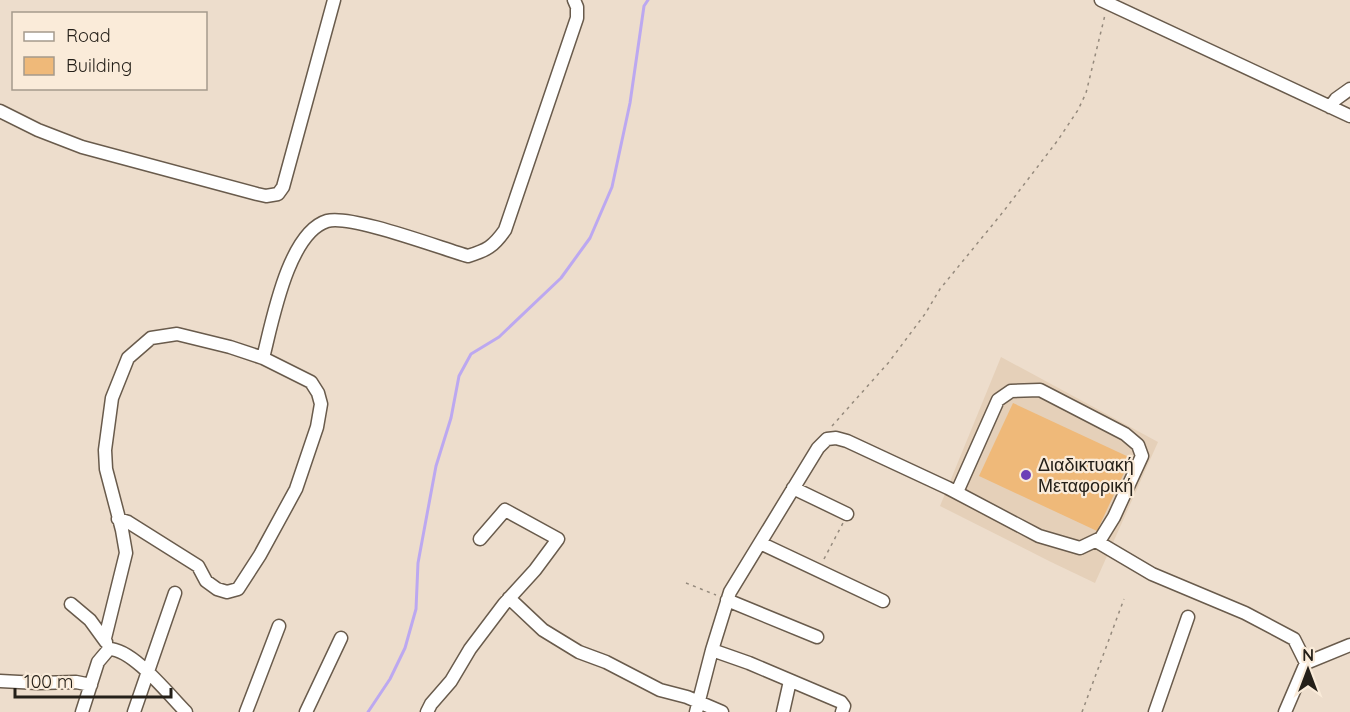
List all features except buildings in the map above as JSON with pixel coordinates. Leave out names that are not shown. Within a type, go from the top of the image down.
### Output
[{"type":"street","points":[[0,111],[38,130],[82,147],[257,194],[266,196],[278,194],[283,187],[334,0]]},
{"type":"street","points":[[263,358],[283,282],[298,245],[314,228],[327,221],[354,221],[468,256],[485,251],[496,244],[505,230],[577,18],[577,7],[574,0]]},
{"type":"street","points":[[1104,1],[1350,116]]},
{"type":"street","points":[[1330,107],[1336,99],[1350,89]]},
{"type":"street","points":[[82,712],[98,662],[107,643],[126,553],[106,469],[105,450],[112,398],[128,358],[152,338],[177,334],[263,358],[311,382],[318,393],[321,404],[317,427],[296,489],[260,555],[238,589],[227,592],[217,590],[206,581],[198,566],[117,514]]},
{"type":"street","points":[[698,707],[712,650],[735,583],[818,448],[827,439],[836,438],[847,441],[952,490],[1038,536],[1080,548],[1101,538],[1114,517],[1142,456],[1138,446],[1125,434],[1040,390],[1011,391],[998,400],[952,490]]},
{"type":"street","points":[[793,488],[847,514]]},
{"type":"street","points":[[427,712],[451,681],[470,649],[558,539],[505,510],[480,539]]},
{"type":"street","points":[[1096,541],[1152,574],[1245,613],[1294,639],[1306,663]]},
{"type":"street","points":[[760,543],[883,601]]},
{"type":"street","points":[[134,712],[176,592]]},
{"type":"street","points":[[509,598],[543,630],[563,643],[660,690],[687,697],[698,707],[716,711]]},
{"type":"street","points":[[728,600],[817,637]]},
{"type":"street","points":[[71,604],[84,614],[107,643],[132,657],[186,712]]},
{"type":"street","points":[[1155,712],[1188,617]]},
{"type":"street","points":[[246,712],[279,626]]},
{"type":"street","points":[[306,712],[341,638]]},
{"type":"street","points":[[1285,712],[1306,663],[1350,645]]},
{"type":"street","points":[[712,650],[841,702],[844,706],[842,712]]},
{"type":"street","points":[[0,681],[38,684],[76,682],[91,685]]},
{"type":"street","points":[[783,712],[790,681]]},
{"type":"path","points":[[827,439],[837,419],[889,362],[925,314],[940,289],[1003,212],[1078,110],[1091,76],[1104,1]]},
{"type":"path","points":[[818,570],[847,514]]},
{"type":"path","points":[[686,583],[728,600]]},
{"type":"path","points":[[1083,712],[1124,599]]},
{"type":"shaded area","points":[[1001,357],[1158,442],[1095,583],[940,506]]},
{"type":"waterway","points":[[368,712],[390,679],[405,648],[416,609],[418,563],[436,466],[451,418],[459,376],[471,354],[499,337],[561,278],[590,238],[612,187],[630,103],[644,6],[648,0]]},
{"type":"place","name":"Διαδικτυακή Μεταφορική","points":[[1026,475]]}]
